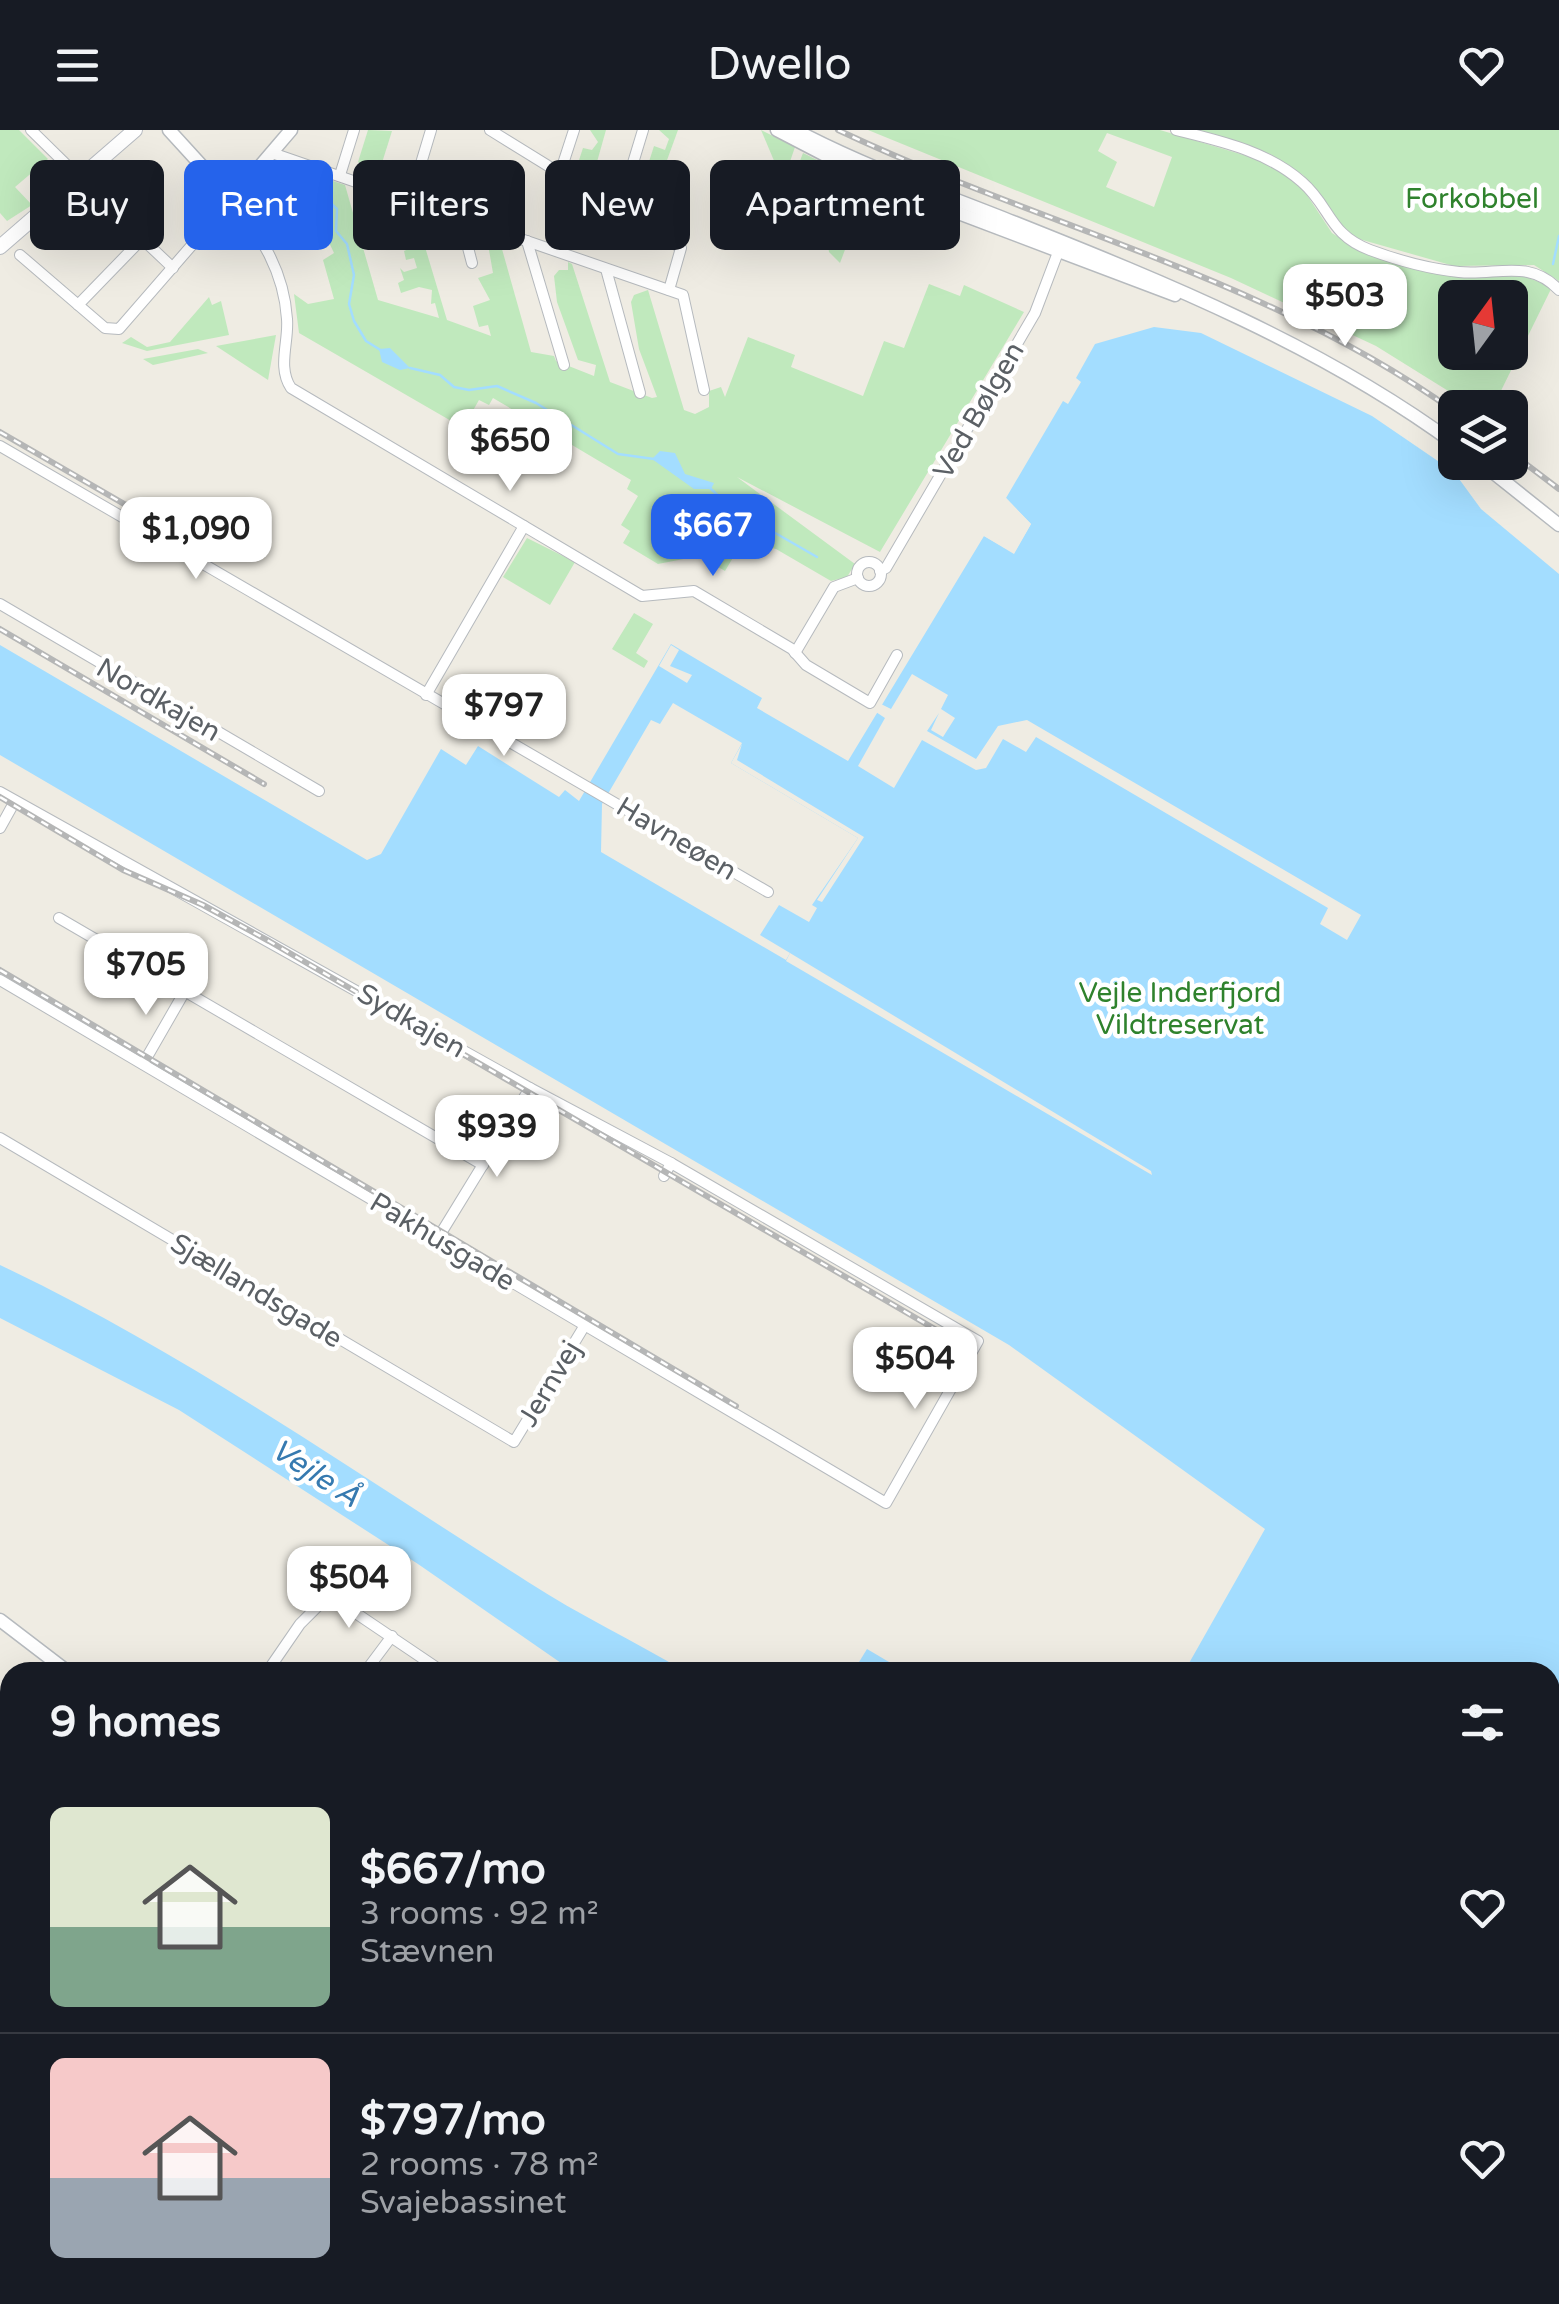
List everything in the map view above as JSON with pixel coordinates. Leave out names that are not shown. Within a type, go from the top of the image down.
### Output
[{"type":"main road","points":[[102,160],[134,130]]},
{"type":"main road","points":[[0,247],[30,222]]},
{"type":"street","points":[[31,130],[62,160]]},
{"type":"street","points":[[169,130],[196,160]]},
{"type":"street","points":[[266,160],[291,130]]},
{"type":"street","points":[[340,175],[354,130]]},
{"type":"street","points":[[422,160],[431,130]]},
{"type":"street","points":[[490,130],[504,134],[545,163]]},
{"type":"street","points":[[564,160],[574,130]]},
{"type":"street","points":[[634,160],[643,130]]},
{"type":"street","points":[[777,130],[879,183],[1207,304],[1327,363],[1438,433]]},
{"type":"street","points":[[795,130],[1060,247]]},
{"type":"street","points":[[1176,130],[1268,158],[1308,188],[1343,238],[1372,250],[1460,272],[1519,269],[1536,273],[1559,290]]},
{"type":"street","points":[[272,153],[353,180]]},
{"type":"street","points":[[527,242],[683,295],[704,390]]},
{"type":"street","points":[[527,242],[564,365]]},
{"type":"street","name":"Ved Bølgen","points":[[880,571],[886,568],[1035,313],[1060,247]]},
{"type":"street","points":[[78,305],[131,250]]},
{"type":"street","points":[[154,250],[173,268]]},
{"type":"street","points":[[20,255],[112,331],[125,323],[188,250]]},
{"type":"street","points":[[267,250],[283,291],[288,320],[284,378],[290,388],[642,596],[694,592],[870,703],[898,656]]},
{"type":"street","points":[[469,250],[472,263]]},
{"type":"street","points":[[669,290],[680,250]]},
{"type":"street","points":[[606,269],[640,394]]},
{"type":"street","name":"Havneøen","points":[[0,446],[768,892]]},
{"type":"street","points":[[1503,480],[1559,524]]},
{"type":"street","points":[[426,695],[524,526]]},
{"type":"street","points":[[866,562],[880,571],[879,580],[871,586],[858,578],[858,568],[866,562]]},
{"type":"street","points":[[795,653],[834,587],[858,578]]},
{"type":"street","name":"Nordkajen","points":[[0,604],[318,790]]},
{"type":"street","name":"Sydkajen","points":[[0,792],[672,1163],[978,1341],[886,1503]]},
{"type":"street","points":[[0,828],[15,801]]},
{"type":"street","points":[[59,918],[483,1165]]},
{"type":"street","name":"Pakhusgade","points":[[0,980],[886,1503]]},
{"type":"street","points":[[143,1064],[185,992]]},
{"type":"street","points":[[438,1238],[530,1088]]},
{"type":"street","name":"Sjællandsgade","points":[[0,1138],[514,1442]]},
{"type":"street","points":[[664,1176],[672,1163]]},
{"type":"street","name":"Jernvej","points":[[514,1442],[585,1325]]},
{"type":"street","points":[[275,1662],[300,1624],[329,1595],[429,1662]]},
{"type":"street","points":[[0,1620],[55,1662]]},
{"type":"street","points":[[372,1662],[392,1636]]},
{"type":"green space","points":[[0,130],[19,130],[48,159],[30,160],[30,174],[15,187],[30,206],[7,221],[0,213]]},
{"type":"green space","points":[[368,130],[392,131],[383,160],[359,160]]},
{"type":"green space","points":[[590,130],[606,130],[598,160],[579,160],[583,148],[592,150],[598,142]]},
{"type":"green space","points":[[659,130],[678,130],[667,160],[650,160],[654,146],[665,150],[669,139]]},
{"type":"green space","points":[[761,130],[795,147],[791,160],[774,160]]},
{"type":"green space","points":[[868,130],[1160,130],[1267,162],[1301,186],[1332,233],[1354,247],[1461,277],[1510,271],[1552,287],[1528,336],[1528,280],[1438,280],[1438,370],[1511,370],[1501,390],[1447,390],[1376,346],[1231,278],[960,168],[960,160],[942,160]],"holes":[[[1107,133],[1172,157],[1154,207],[1106,187],[1117,162],[1098,151]]]},
{"type":"green space","name":"Forkobbel","points":[[1196,130],[1559,130],[1559,281],[1534,265],[1454,266],[1359,239],[1343,229],[1303,175],[1270,154]]},
{"type":"green space","points":[[333,181],[345,185],[353,213],[353,250],[364,250],[378,300],[439,318],[435,303],[431,304],[432,290],[419,287],[401,293],[398,283],[404,280],[400,268],[404,272],[417,268],[414,258],[406,260],[404,251],[426,250],[447,320],[491,336],[488,325],[479,327],[473,306],[490,300],[478,278],[493,273],[489,250],[502,250],[531,352],[554,356],[556,361],[594,376],[596,365],[578,360],[557,302],[554,276],[559,270],[568,270],[568,262],[572,264],[610,382],[652,398],[657,397],[639,349],[631,302],[634,295],[648,290],[684,410],[695,414],[709,407],[709,391],[721,387],[725,397],[748,337],[795,355],[791,367],[863,396],[884,341],[904,348],[929,284],[960,296],[964,285],[1024,312],[880,552],[737,477],[855,564],[847,577],[831,581],[776,549],[743,541],[725,571],[699,556],[658,564],[623,543],[630,531],[621,525],[638,496],[627,489],[631,480],[493,398],[489,405],[479,400],[467,421],[476,427],[472,433],[299,333],[294,294],[308,304],[334,299],[323,260],[334,253]]},
{"type":"green space","points":[[829,250],[845,250],[840,263]]},
{"type":"green space","points":[[209,297],[212,305],[221,301],[229,335],[147,351],[122,343],[131,337],[147,347],[170,342]]},
{"type":"green space","points":[[276,335],[268,380],[216,346]]},
{"type":"green space","points":[[198,349],[208,353],[153,365],[143,359]]},
{"type":"green space","points":[[527,538],[575,562],[550,605],[503,577]]},
{"type":"green space","points":[[634,613],[653,624],[636,653],[648,661],[644,668],[612,649]]},
{"type":"water","name":"Vejle Inderfjord Vildtreservat","points":[[1154,327],[1201,333],[1372,416],[1438,461],[1438,480],[1460,480],[1481,509],[1559,574],[1559,1662],[1190,1662],[1265,1529],[1009,1345],[0,755],[0,645],[367,860],[381,854],[441,749],[466,765],[478,746],[559,797],[565,790],[579,801],[671,644],[762,698],[757,708],[848,761],[984,536],[1014,553],[1031,524],[1006,498],[1063,401],[1068,404],[1081,382],[1076,378],[1095,344]],"holes":[[[673,703],[742,743],[731,763],[858,838],[812,905],[817,908],[809,922],[779,905],[760,935],[790,953],[786,960],[601,852],[602,804],[651,720],[660,724]]]},
{"type":"water","points":[[390,348],[410,368],[400,370],[382,362],[379,349]]},
{"type":"water","points":[[660,451],[675,453],[685,474],[714,483],[711,489],[694,489],[652,459]]},
{"type":"water","name":"Vejle Å","points":[[0,1265],[203,1375],[547,1594],[668,1662],[560,1662],[418,1564],[179,1410],[0,1318]]},
{"type":"water","points":[[867,1649],[889,1662],[859,1662]]},
{"type":"pier","points":[[1006,498],[1031,524],[1014,554],[984,536],[986,532],[1012,547],[1025,525],[1003,503]]},
{"type":"pier","points":[[671,645],[679,650],[670,666],[692,675],[687,683],[659,666]]},
{"type":"pier","points":[[912,674],[948,695],[941,709],[955,718],[943,737],[931,730],[939,713],[927,731],[976,759],[998,726],[1027,720],[1361,915],[1347,940],[1320,924],[1328,908],[1036,737],[1026,752],[1003,739],[986,768],[976,770],[922,740],[894,788],[858,766],[885,718],[876,712],[881,704],[891,709]]},
{"type":"pier","points":[[742,744],[737,760],[864,837],[822,902],[817,900],[858,838],[731,763]]},
{"type":"pier","points":[[790,953],[1151,1171],[1152,1175],[786,961]]},
{"type":"waterway","points":[[333,205],[337,209],[336,231],[347,244],[354,275],[349,304],[354,321],[366,341],[382,351]]},
{"type":"waterway","points":[[1553,264],[1559,236]]},
{"type":"waterway","points":[[410,368],[440,375],[454,387],[469,390],[497,386],[536,403],[618,454],[654,459]]},
{"type":"waterway","points":[[710,488],[730,507],[817,557]]},
{"type":"railway","points":[[838,130],[994,196],[1154,257],[1310,325],[1438,401]]},
{"type":"railway","points":[[0,432],[169,530]]},
{"type":"railway","points":[[1528,466],[1559,489]]},
{"type":"railway","points":[[0,629],[264,784]]},
{"type":"railway","points":[[0,797],[123,870],[203,905],[269,941],[964,1346]]},
{"type":"railway","points":[[0,970],[736,1406]]}]
